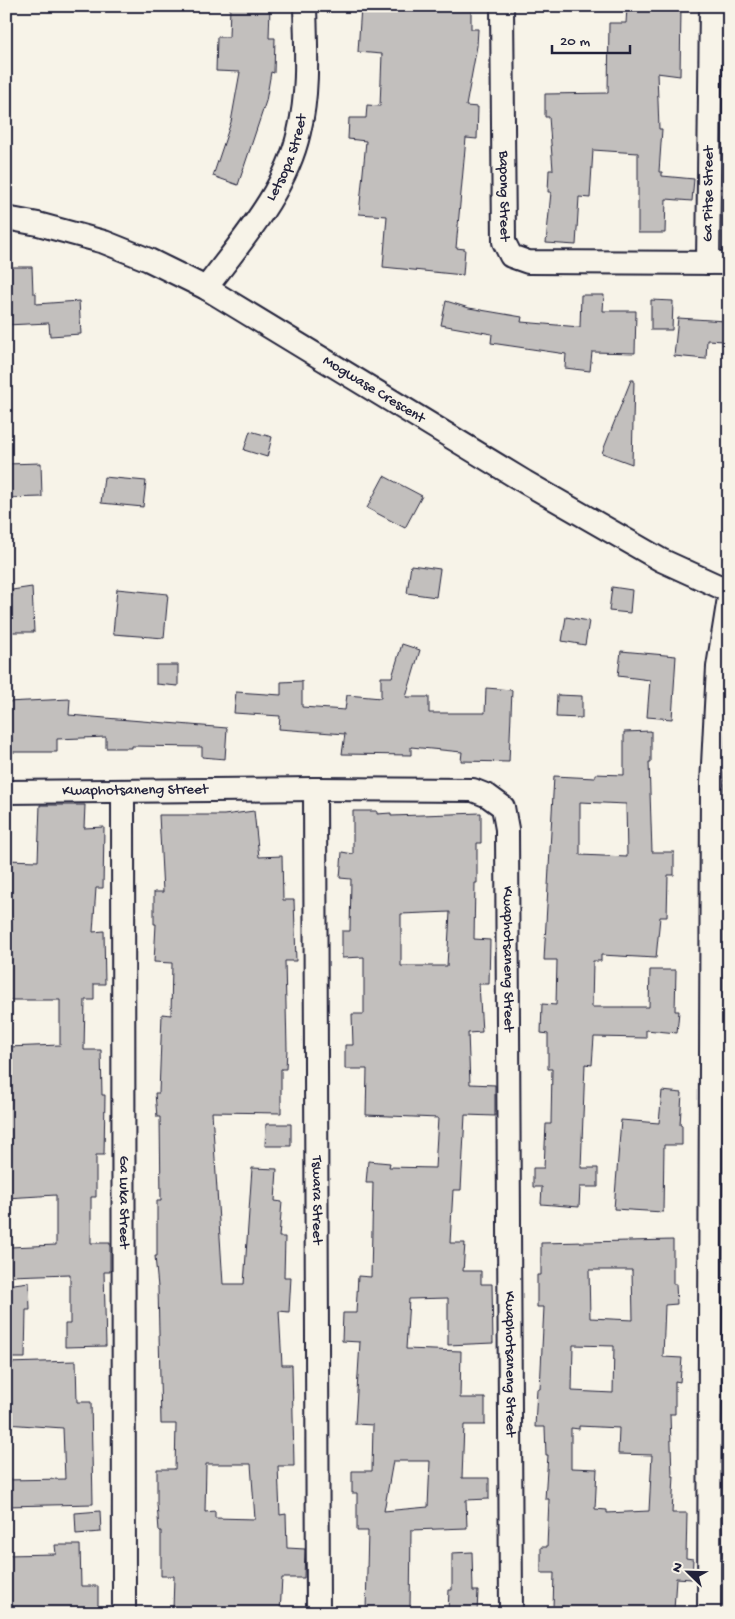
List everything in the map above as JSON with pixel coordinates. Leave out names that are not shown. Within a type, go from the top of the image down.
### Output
[{"type":"street","name":"Letsopa Street","points":[[206,288],[273,195],[291,160],[300,132],[305,94],[305,6]]},
{"type":"street","name":"Bapong Street","points":[[502,6],[504,242],[511,256],[528,262],[718,263]]},
{"type":"street","name":"Ga Pitse Street","points":[[711,6],[718,263]]},
{"type":"street","name":"Mogwase Crescent","points":[[6,218],[38,224],[104,242],[150,260],[206,288],[548,496],[661,560],[729,591]]},
{"type":"street","points":[[709,1613],[719,1414],[721,784],[718,667],[729,598]]},
{"type":"street","name":"Kwaphotsaneng Street","points":[[6,792],[315,789],[473,790],[488,796],[503,807],[507,829],[511,1613]]},
{"type":"street","name":"Tswara Street","points":[[315,789],[318,1613]]},
{"type":"street","name":"Ga Luka Street","points":[[123,792],[124,1613]]},
{"type":"building","points":[[230,6],[270,6],[269,38],[275,38],[274,73],[271,72],[266,101],[238,185],[213,176],[231,122],[240,72],[216,71],[217,37],[229,37]]},
{"type":"building","points":[[361,6],[461,6],[461,10],[471,10],[471,29],[478,29],[477,46],[466,106],[478,107],[477,139],[466,138],[456,248],[465,249],[463,275],[383,267],[387,216],[359,214],[366,141],[348,139],[349,118],[366,118],[367,105],[380,106],[382,54],[358,52]]},
{"type":"building","points":[[627,7],[681,8],[680,76],[657,73],[659,129],[662,129],[659,172],[662,172],[662,176],[694,179],[692,201],[666,199],[665,233],[638,233],[638,153],[593,150],[590,198],[579,197],[576,245],[546,243],[551,192],[548,192],[549,170],[553,170],[549,117],[545,117],[545,94],[608,93],[609,23],[626,23]]},
{"type":"building","points":[[6,267],[32,267],[33,293],[36,293],[36,304],[79,301],[81,334],[50,336],[49,323],[6,325]]},
{"type":"building","points":[[581,295],[604,295],[603,311],[636,311],[635,353],[592,352],[590,371],[565,368],[566,354],[491,343],[492,334],[441,325],[446,301],[469,308],[522,317],[521,322],[580,327]]},
{"type":"building","points":[[651,300],[673,301],[672,330],[651,330]]},
{"type":"building","points":[[678,318],[726,321],[725,341],[707,340],[706,359],[674,356]]},
{"type":"building","points":[[631,380],[634,380],[632,464],[602,453]]},
{"type":"building","points":[[250,431],[272,437],[267,457],[244,450]]},
{"type":"building","points":[[41,463],[42,497],[6,498],[6,464]]},
{"type":"building","points":[[384,476],[422,496],[405,528],[367,508]]},
{"type":"building","points":[[104,477],[146,481],[143,507],[101,503]]},
{"type":"building","points":[[411,565],[440,569],[436,597],[407,593]]},
{"type":"building","points":[[32,587],[34,632],[6,632],[6,597],[12,597],[12,590]]},
{"type":"building","points":[[612,587],[632,590],[630,613],[609,611]]},
{"type":"building","points":[[117,589],[168,594],[164,638],[113,634]]},
{"type":"building","points":[[566,617],[589,621],[585,645],[562,641]]},
{"type":"building","points":[[402,644],[420,650],[406,697],[429,697],[429,713],[485,713],[486,688],[512,690],[509,762],[461,761],[462,752],[411,747],[411,755],[342,754],[345,734],[279,729],[280,716],[234,713],[236,692],[281,695],[281,682],[302,681],[302,707],[345,710],[347,695],[381,698],[381,677],[392,677]]},
{"type":"building","points":[[621,651],[676,656],[672,719],[647,717],[650,680],[618,676]]},
{"type":"building","points":[[156,665],[178,665],[178,686],[156,684]]},
{"type":"building","points":[[557,695],[582,696],[582,718],[556,717]]},
{"type":"building","points":[[70,699],[69,715],[227,728],[225,759],[202,757],[202,747],[132,746],[132,748],[106,748],[106,737],[57,739],[57,752],[6,752],[6,702]]},
{"type":"building","points":[[651,731],[651,762],[649,762],[652,852],[674,852],[674,875],[668,875],[667,917],[660,917],[656,958],[601,955],[601,961],[593,961],[592,1007],[649,1007],[650,970],[676,970],[675,1011],[679,1011],[677,1033],[646,1030],[646,1038],[594,1037],[592,1065],[585,1064],[581,1168],[598,1168],[598,1187],[580,1187],[579,1207],[541,1204],[542,1187],[533,1187],[533,1168],[544,1168],[546,1124],[551,1124],[552,1069],[548,1069],[548,1034],[541,1033],[542,1004],[556,1005],[557,960],[544,960],[554,776],[595,778],[595,774],[624,775],[624,732]],"holes":[[[580,802],[626,804],[627,857],[580,855]]]},
{"type":"building","points":[[40,805],[85,805],[84,828],[104,827],[103,888],[96,888],[93,932],[104,931],[105,984],[94,984],[94,1000],[85,1000],[84,1050],[101,1050],[102,1095],[105,1095],[104,1155],[96,1155],[96,1197],[91,1197],[91,1243],[110,1243],[110,1272],[104,1272],[106,1346],[65,1347],[65,1324],[70,1324],[70,1274],[10,1276],[10,1247],[56,1245],[56,1195],[6,1198],[7,1047],[60,1045],[60,1000],[6,1000],[6,860],[38,861]]},
{"type":"building","points":[[254,811],[259,857],[282,856],[283,900],[294,900],[296,961],[285,961],[287,1049],[286,1069],[281,1069],[281,1113],[212,1112],[223,1284],[244,1284],[252,1168],[277,1169],[275,1201],[282,1202],[279,1237],[285,1237],[284,1277],[291,1277],[289,1312],[279,1311],[282,1365],[292,1365],[294,1466],[278,1466],[280,1515],[286,1514],[287,1548],[305,1549],[304,1578],[282,1578],[280,1613],[173,1610],[174,1576],[161,1576],[161,1531],[159,1531],[157,1503],[157,1469],[175,1469],[176,1424],[161,1424],[158,1287],[155,1256],[157,1256],[157,1201],[161,1201],[160,1117],[157,1117],[155,1093],[159,1093],[162,1014],[171,1015],[172,963],[154,962],[156,924],[154,924],[154,892],[163,892],[159,815],[224,815]],"holes":[[[206,1464],[251,1464],[255,1519],[215,1518],[215,1511],[205,1512]]]},
{"type":"building","points":[[353,811],[377,811],[377,814],[391,813],[391,816],[481,813],[481,843],[477,843],[474,939],[490,940],[489,984],[479,984],[482,1032],[468,1033],[470,1084],[495,1085],[495,1116],[465,1115],[461,1190],[453,1190],[450,1243],[465,1243],[463,1271],[481,1271],[481,1284],[492,1284],[493,1343],[448,1345],[448,1298],[409,1299],[406,1349],[461,1351],[460,1398],[485,1398],[485,1425],[464,1425],[462,1478],[489,1478],[489,1499],[466,1500],[467,1528],[411,1530],[410,1608],[366,1610],[368,1531],[357,1531],[357,1493],[352,1493],[352,1471],[372,1471],[373,1425],[355,1424],[360,1342],[342,1341],[343,1313],[356,1313],[358,1276],[371,1277],[373,1183],[366,1183],[368,1161],[390,1163],[389,1167],[435,1168],[438,1118],[366,1115],[367,1069],[345,1069],[345,1045],[353,1045],[352,1014],[364,1014],[364,957],[342,958],[342,931],[350,931],[351,879],[340,878],[342,852],[353,854]],"holes":[[[450,912],[447,966],[401,966],[401,914]],[[393,1461],[430,1461],[428,1507],[384,1511]]]},
{"type":"building","points":[[662,1091],[682,1093],[680,1125],[682,1125],[682,1145],[664,1145],[663,1212],[614,1209],[621,1120],[659,1123]]},
{"type":"building","points":[[266,1124],[291,1124],[291,1146],[265,1146]]},
{"type":"building","points":[[673,1240],[673,1284],[676,1284],[677,1304],[665,1305],[663,1357],[682,1358],[680,1382],[675,1381],[675,1414],[670,1414],[672,1476],[674,1476],[672,1513],[687,1513],[686,1558],[693,1559],[692,1579],[676,1578],[674,1610],[647,1609],[647,1612],[553,1609],[554,1573],[541,1573],[541,1547],[547,1547],[549,1499],[545,1499],[548,1455],[546,1455],[545,1427],[535,1427],[537,1389],[540,1389],[544,1307],[537,1307],[537,1275],[541,1275],[541,1243]],"holes":[[[589,1270],[632,1270],[633,1320],[590,1318]],[[573,1345],[614,1346],[613,1393],[572,1391]],[[579,1426],[619,1428],[618,1454],[652,1455],[649,1511],[607,1513],[607,1510],[595,1509],[597,1469],[571,1468],[571,1428],[579,1429]]]},
{"type":"building","points":[[29,1282],[30,1310],[26,1310],[25,1358],[6,1358],[6,1285]]},
{"type":"building","points":[[76,1361],[77,1402],[91,1402],[93,1504],[6,1506],[6,1480],[65,1479],[63,1428],[6,1424],[6,1363]]},
{"type":"building","points":[[100,1511],[101,1532],[76,1534],[75,1513]]},
{"type":"building","points":[[55,1545],[80,1545],[81,1586],[98,1586],[98,1613],[6,1613],[6,1555],[56,1554]]},
{"type":"building","points":[[472,1552],[473,1591],[478,1591],[477,1613],[448,1612],[449,1590],[452,1590],[452,1553]]}]
